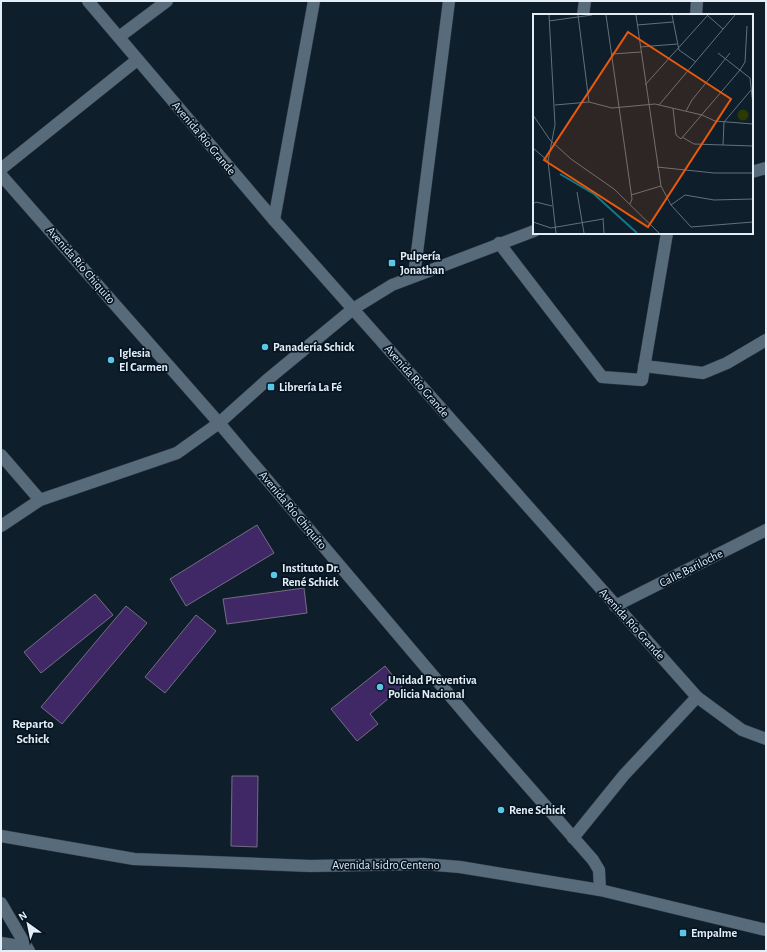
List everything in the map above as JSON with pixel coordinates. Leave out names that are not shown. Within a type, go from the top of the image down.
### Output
[{"type":"street","name":"Avenida Río Grande","points":[[88,1],[274,220],[615,606],[698,696],[742,730],[766,739]]},
{"type":"street","points":[[119,37],[167,1]]},
{"type":"street","points":[[274,220],[314,1]]},
{"type":"street","points":[[414,276],[449,1]]},
{"type":"street","points":[[583,14],[585,1]]},
{"type":"street","points":[[696,14],[697,1]]},
{"type":"street","points":[[1,169],[137,60]]},
{"type":"street","points":[[753,172],[766,168]]},
{"type":"street","name":"Avenida Río Chiquito","points":[[1,175],[219,423],[479,730],[593,860],[599,870],[600,890]]},
{"type":"street","points":[[1,526],[40,500],[177,453],[219,423],[267,380],[353,308],[392,285],[533,231]]},
{"type":"street","points":[[498,244],[602,377],[642,380],[666,234]]},
{"type":"street","points":[[644,366],[703,373],[727,363],[766,340]]},
{"type":"street","points":[[1,455],[40,500]]},
{"type":"street","name":"Calle Bariloche","points":[[615,606],[766,530]]},
{"type":"street","points":[[573,838],[624,775],[698,696]]},
{"type":"street","name":"Avenida Isidro Centeno","points":[[1,836],[134,859],[310,866],[423,864],[460,867],[600,890],[766,930]]},
{"type":"street","points":[[1,902],[28,949]]},
{"type":"street","points":[[1,943],[28,949]]},
{"type":"building","points":[[257,525],[274,553],[186,606],[170,579]]},
{"type":"building","points":[[304,588],[307,613],[227,624],[223,599]]},
{"type":"building","points":[[95,594],[113,615],[41,673],[24,652]]},
{"type":"building","points":[[126,606],[147,623],[62,724],[41,707]]},
{"type":"building","points":[[196,615],[216,631],[165,693],[145,677]]},
{"type":"building","points":[[385,666],[402,687],[370,714],[378,724],[357,741],[331,709]]},
{"type":"building","points":[[232,776],[258,776],[257,847],[231,846]]},
{"type":"place","name":"Pulpería Jonathan","points":[[392,263]]},
{"type":"place","name":"Panadería Schick","points":[[265,347]]},
{"type":"place","name":"Iglesia El Carmen","points":[[111,360]]},
{"type":"place","name":"Librería La Fé","points":[[271,387]]},
{"type":"place","name":"Instituto Dr. René Schick","points":[[274,575]]},
{"type":"place","name":"Unidad Preventiva Policia Nacional","points":[[380,687]]},
{"type":"place","name":"Rene Schick","points":[[501,810]]},
{"type":"place","name":"Empalme","points":[[683,933]]},
{"type":"district","name":"Reparto Schick","points":[[33,732]]}]
